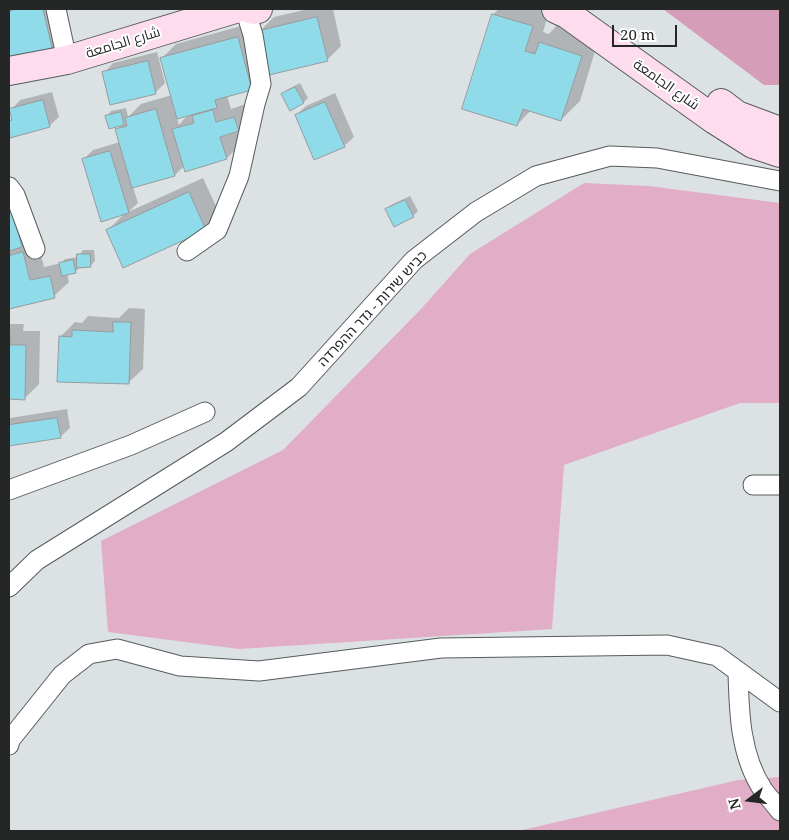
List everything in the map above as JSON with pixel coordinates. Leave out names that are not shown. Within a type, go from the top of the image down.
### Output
[{"type":"main road","name":"شارع الجامعة","points":[[9,72],[66,60],[235,9]]},
{"type":"main road","points":[[250,9],[258,9]]},
{"type":"main road","name":"شارع الجامعة","points":[[556,9],[567,14],[707,114],[753,144],[780,153]]},
{"type":"main road","name":"شارع الجامعة","points":[[589,9],[737,114],[780,131]]},
{"type":"street","points":[[56,9],[66,60]]},
{"type":"street","points":[[187,251],[217,230],[239,176],[261,84],[253,35],[245,9]]},
{"type":"street","name":"כביש שירות - גדר ההפרדה","points":[[9,587],[37,560],[226,442],[299,387],[414,260],[476,212],[536,176],[610,156],[658,158],[780,182]]},
{"type":"street","points":[[9,187],[15,195],[35,249]]},
{"type":"street","points":[[9,490],[131,445],[205,412]]},
{"type":"street","points":[[753,485],[780,485]]},
{"type":"street","points":[[9,745],[10,740],[62,675],[89,654],[116,649],[180,666],[259,671],[441,648],[667,645],[717,656],[780,702]]},
{"type":"street","points":[[738,672],[739,711],[747,756],[762,789],[780,811]]},
{"type":"shaded area","points":[[663,9],[780,9],[780,85],[764,85]]},
{"type":"shaded area","points":[[584,183],[649,186],[780,203],[780,403],[740,403],[564,465],[552,629],[239,649],[108,632],[101,541],[283,450],[421,309],[470,254]]},
{"type":"shaded area","points":[[780,777],[780,831],[518,831],[738,780]]},
{"type":"building","points":[[43,9],[53,52],[10,62],[9,11]]},
{"type":"building","points":[[492,14],[533,26],[525,51],[535,54],[539,42],[582,56],[561,121],[523,109],[517,126],[462,109]]},
{"type":"building","points":[[317,17],[328,61],[269,75],[259,31]]},
{"type":"building","points":[[238,37],[252,90],[215,100],[217,108],[177,119],[160,58]]},
{"type":"building","points":[[148,61],[156,94],[110,105],[102,72]]},
{"type":"building","points":[[295,87],[304,103],[290,111],[281,94]]},
{"type":"building","points":[[43,100],[50,127],[10,138],[9,121],[12,120],[9,109]]},
{"type":"building","points":[[325,102],[345,147],[314,160],[295,115]]},
{"type":"building","points":[[156,109],[175,176],[132,188],[115,129],[127,126],[125,118]]},
{"type":"building","points":[[213,110],[216,122],[234,117],[239,131],[220,137],[227,159],[185,172],[172,129],[194,123],[192,116]]},
{"type":"building","points":[[121,112],[124,125],[109,129],[105,116]]},
{"type":"building","points":[[110,151],[129,213],[101,222],[82,159]]},
{"type":"building","points":[[189,192],[206,230],[123,268],[106,230]]},
{"type":"building","points":[[405,200],[414,217],[394,227],[385,209]]},
{"type":"building","points":[[12,207],[22,247],[9,251],[9,208]]},
{"type":"building","points":[[23,252],[30,280],[50,276],[55,298],[9,309],[9,256]]},
{"type":"building","points":[[77,254],[90,254],[91,267],[77,268]]},
{"type":"building","points":[[73,260],[76,273],[62,276],[59,263]]},
{"type":"building","points":[[113,322],[131,322],[129,384],[57,382],[59,336],[72,337],[72,330],[113,332]]},
{"type":"building","points":[[9,338],[10,345],[26,345],[25,400],[9,399]]},
{"type":"building","points":[[57,418],[61,438],[9,446],[9,425]]}]
